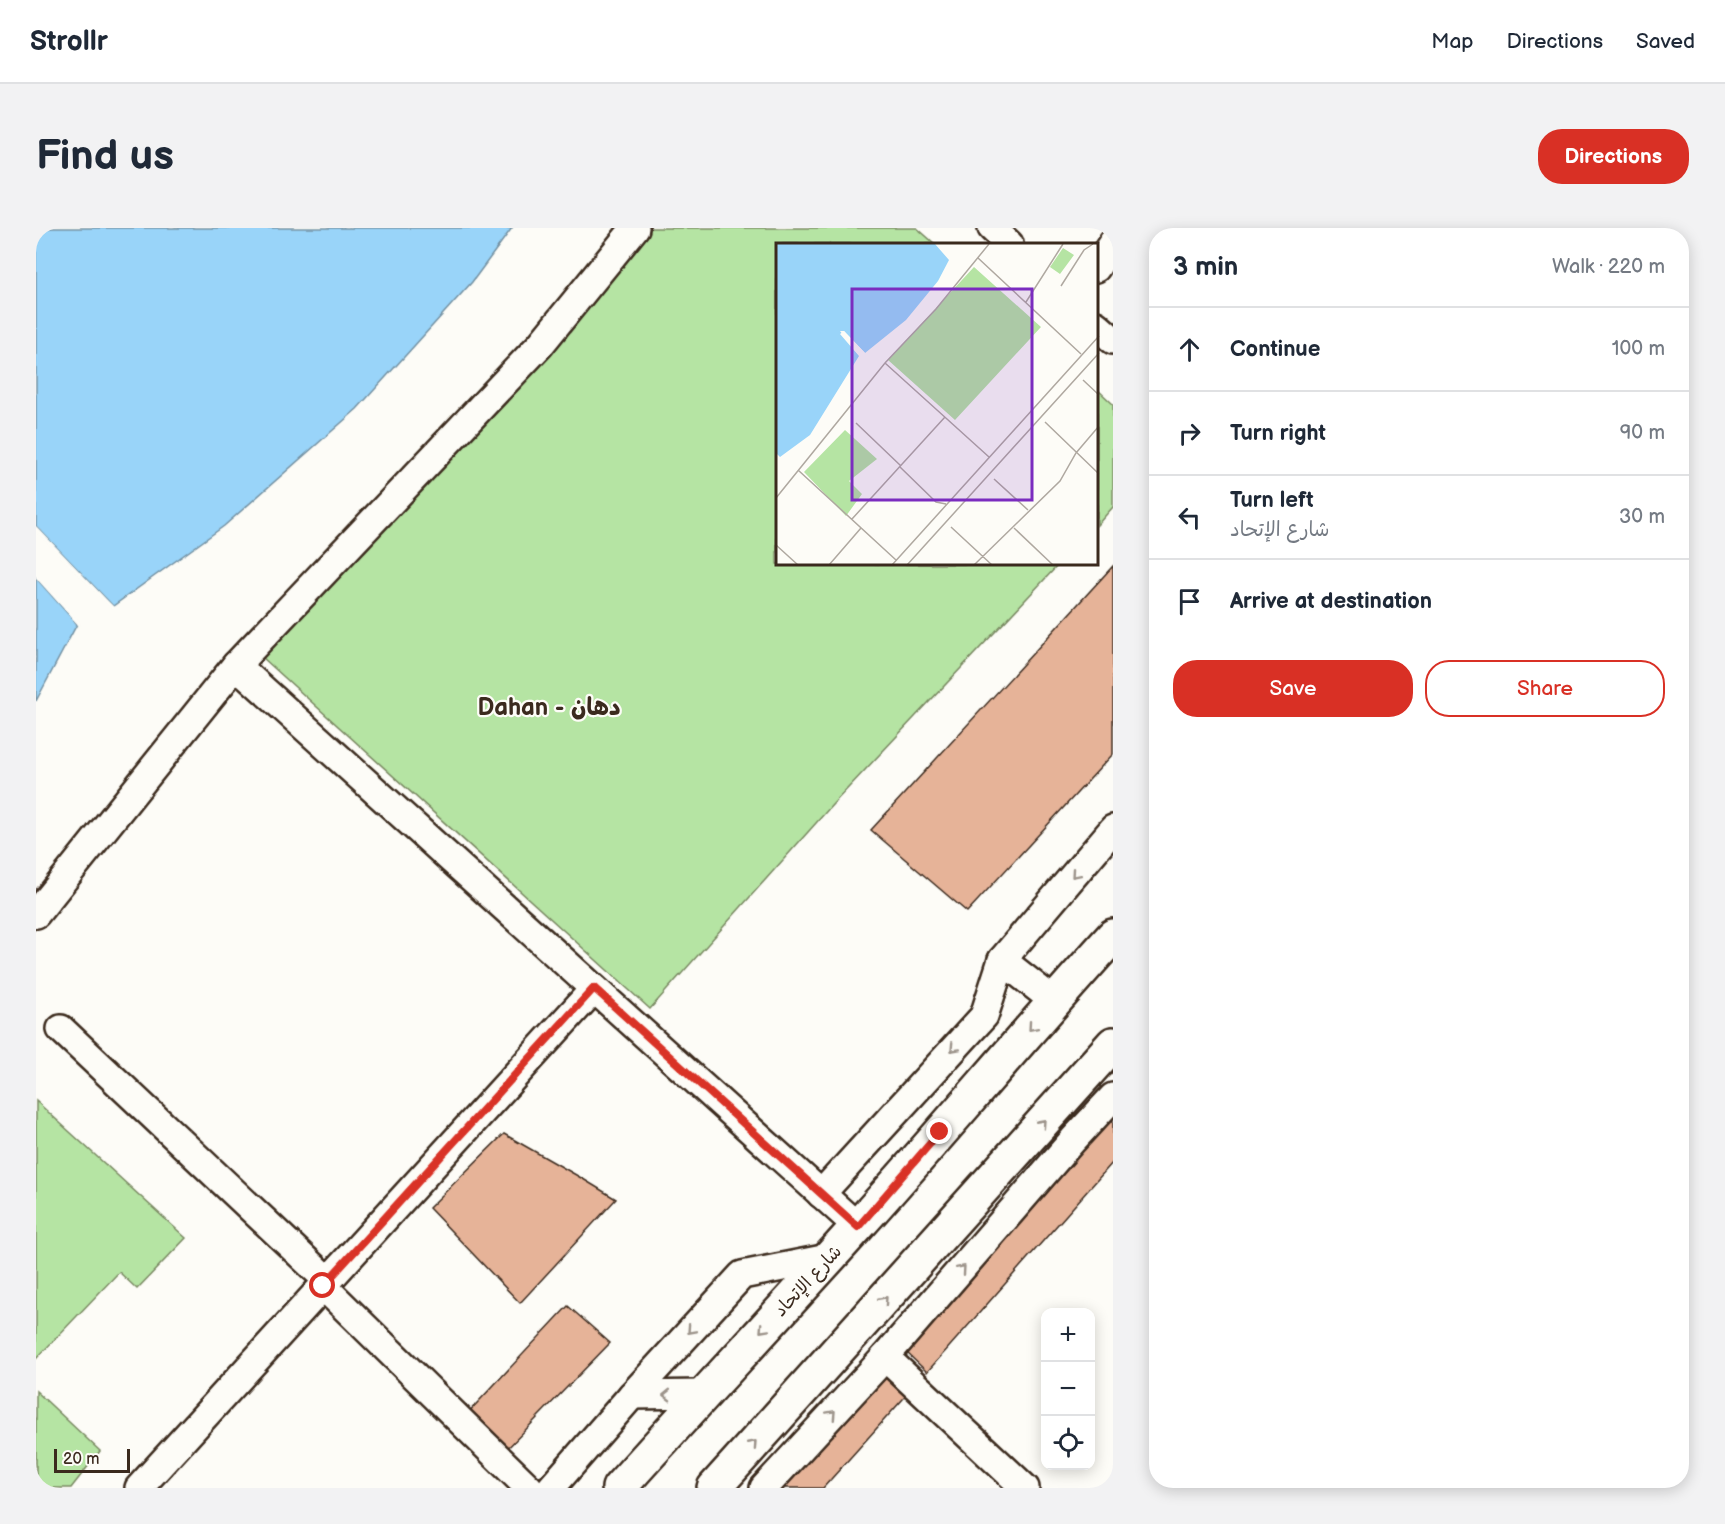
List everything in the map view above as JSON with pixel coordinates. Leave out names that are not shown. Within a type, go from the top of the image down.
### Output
[{"type":"main road","name":"شارع الإتحاد","points":[[619,1488],[858,1227],[1113,936]]},
{"type":"main road","points":[[724,1482],[1113,1044]]},
{"type":"street","points":[[36,914],[236,665],[540,345],[635,228]]},
{"type":"street","points":[[992,228],[1009,243]]},
{"type":"street","points":[[1098,265],[1113,242]]},
{"type":"street","points":[[1098,327],[1113,340]]},
{"type":"street","points":[[236,665],[858,1227]]},
{"type":"street","points":[[821,1194],[984,1016],[1002,960],[1113,829]]},
{"type":"street","points":[[1002,960],[1054,1001]]},
{"type":"street","points":[[139,1488],[594,988]]},
{"type":"street","points":[[61,1029],[325,1284],[529,1488]]},
{"type":"street","points":[[764,1488],[885,1357],[1113,1097]]},
{"type":"street","points":[[1004,1166],[1073,1140]]},
{"type":"street","points":[[551,1488],[741,1275],[828,1258]]},
{"type":"street","points":[[885,1357],[1025,1488]]},
{"type":"street","points":[[632,1395],[703,1394]]},
{"type":"green space","points":[[628,228],[917,228],[934,243],[776,243],[776,566],[1057,566],[833,804],[650,1009],[252,648]]},
{"type":"green space","points":[[1098,390],[1113,404],[1113,507],[1098,524]]},
{"type":"green space","points":[[36,1101],[186,1238],[137,1289],[119,1272],[36,1359]]},
{"type":"green space","points":[[36,1391],[100,1451],[71,1488],[36,1488]]},
{"type":"water","points":[[36,228],[512,228],[472,282],[357,409],[224,526],[113,606],[36,526]]},
{"type":"water","points":[[36,578],[77,624],[36,701]]},
{"type":"pier","points":[[36,526],[115,608],[111,608],[36,531]]},
{"type":"pier","points":[[36,575],[80,622],[80,627],[36,578]]},
{"type":"building","points":[[1113,566],[1113,754],[967,912],[871,830]]},
{"type":"building","points":[[1113,1114],[1113,1162],[927,1372],[905,1351]]},
{"type":"building","points":[[504,1134],[616,1199],[520,1303],[429,1208]]},
{"type":"building","points":[[568,1306],[610,1343],[502,1454],[464,1417]]},
{"type":"building","points":[[890,1365],[912,1389],[823,1488],[779,1488]]},
{"type":"district","name":"Dahan - دهان","points":[[549,707]]},
{"type":"route","points":[[323,1286],[594,988],[858,1227],[940,1132]]}]
